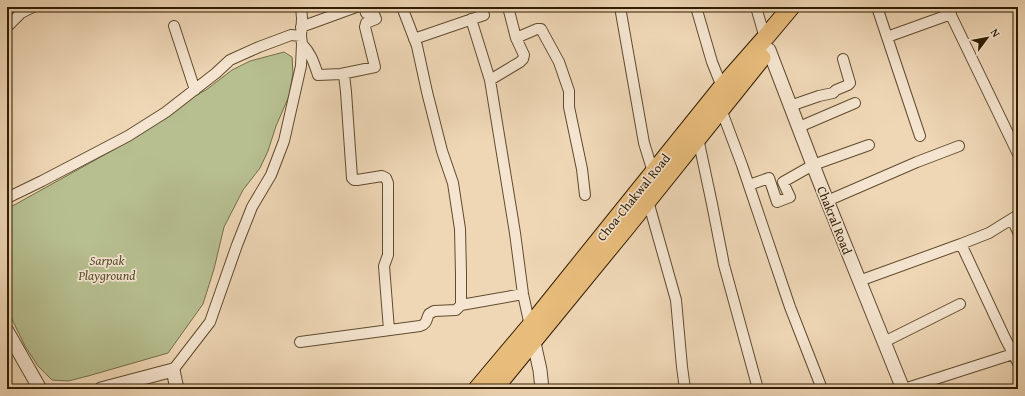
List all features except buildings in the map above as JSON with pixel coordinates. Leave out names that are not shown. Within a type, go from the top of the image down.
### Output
[{"type":"highway","name":"Choa-Chakwal Road","points":[[477,389],[532,334],[653,172],[722,86],[767,44],[791,7]]},
{"type":"highway","points":[[494,389],[532,334],[648,201],[721,109],[767,44],[805,7]]},
{"type":"street","points":[[7,28],[21,13],[34,7]]},
{"type":"street","points":[[101,389],[173,370],[210,322],[252,207],[271,174],[284,141],[301,66],[301,7]]},
{"type":"street","points":[[7,198],[128,136],[166,112],[216,73],[230,60],[291,35],[301,36],[356,7]]},
{"type":"street","points":[[301,36],[312,57],[318,75],[344,74],[375,67],[365,28],[366,23],[376,19],[372,9],[366,13],[364,7]]},
{"type":"street","points":[[402,7],[417,46],[442,151],[453,184],[460,229],[461,305]]},
{"type":"street","points":[[490,80],[520,62],[524,55],[516,38],[508,7]]},
{"type":"street","points":[[620,7],[644,144],[653,172]]},
{"type":"street","points":[[696,7],[712,62],[722,86]]},
{"type":"street","points":[[756,7],[767,44]]},
{"type":"street","points":[[877,7],[920,136]]},
{"type":"street","points":[[887,37],[949,11],[1015,141],[1018,154]]},
{"type":"street","points":[[414,39],[484,15]]},
{"type":"street","points":[[471,20],[490,80],[515,233],[523,294],[540,370],[542,389]]},
{"type":"street","points":[[174,26],[195,90]]},
{"type":"street","points":[[516,38],[537,29],[541,29],[559,62],[569,91],[569,108],[582,169],[585,195]]},
{"type":"street","name":"Chakral Road","points":[[767,44],[813,165],[904,389]]},
{"type":"street","points":[[790,106],[833,93],[836,90],[848,85],[850,83],[843,59]]},
{"type":"street","points":[[344,74],[352,178],[356,180],[382,176],[386,178],[388,183],[388,255],[384,266],[389,330]]},
{"type":"street","points":[[799,127],[855,103]]},
{"type":"street","points":[[721,109],[749,185],[790,307],[822,389]]},
{"type":"street","points":[[698,138],[724,265],[758,389]]},
{"type":"street","points":[[749,185],[769,178],[777,202],[790,197],[783,182],[813,165],[869,145]]},
{"type":"street","points":[[827,200],[959,146]]},
{"type":"street","points":[[648,201],[676,300],[685,389]]},
{"type":"street","points":[[859,280],[989,233],[1015,217],[1018,232]]},
{"type":"street","points":[[904,389],[1016,358],[961,244]]},
{"type":"street","points":[[300,342],[424,325],[427,322],[429,314],[434,311],[456,310],[461,305],[523,294]]},
{"type":"street","points":[[884,342],[960,304]]},
{"type":"street","points":[[7,331],[40,389]]},
{"type":"street","points":[[173,370],[177,389]]},
{"type":"green space","name":"Sarpak Playground","points":[[284,52],[292,57],[293,73],[289,96],[260,168],[243,190],[224,227],[214,269],[203,304],[168,353],[68,381],[52,380],[38,366],[25,346],[7,309],[7,209],[115,149],[171,114],[232,70],[250,61]]}]
